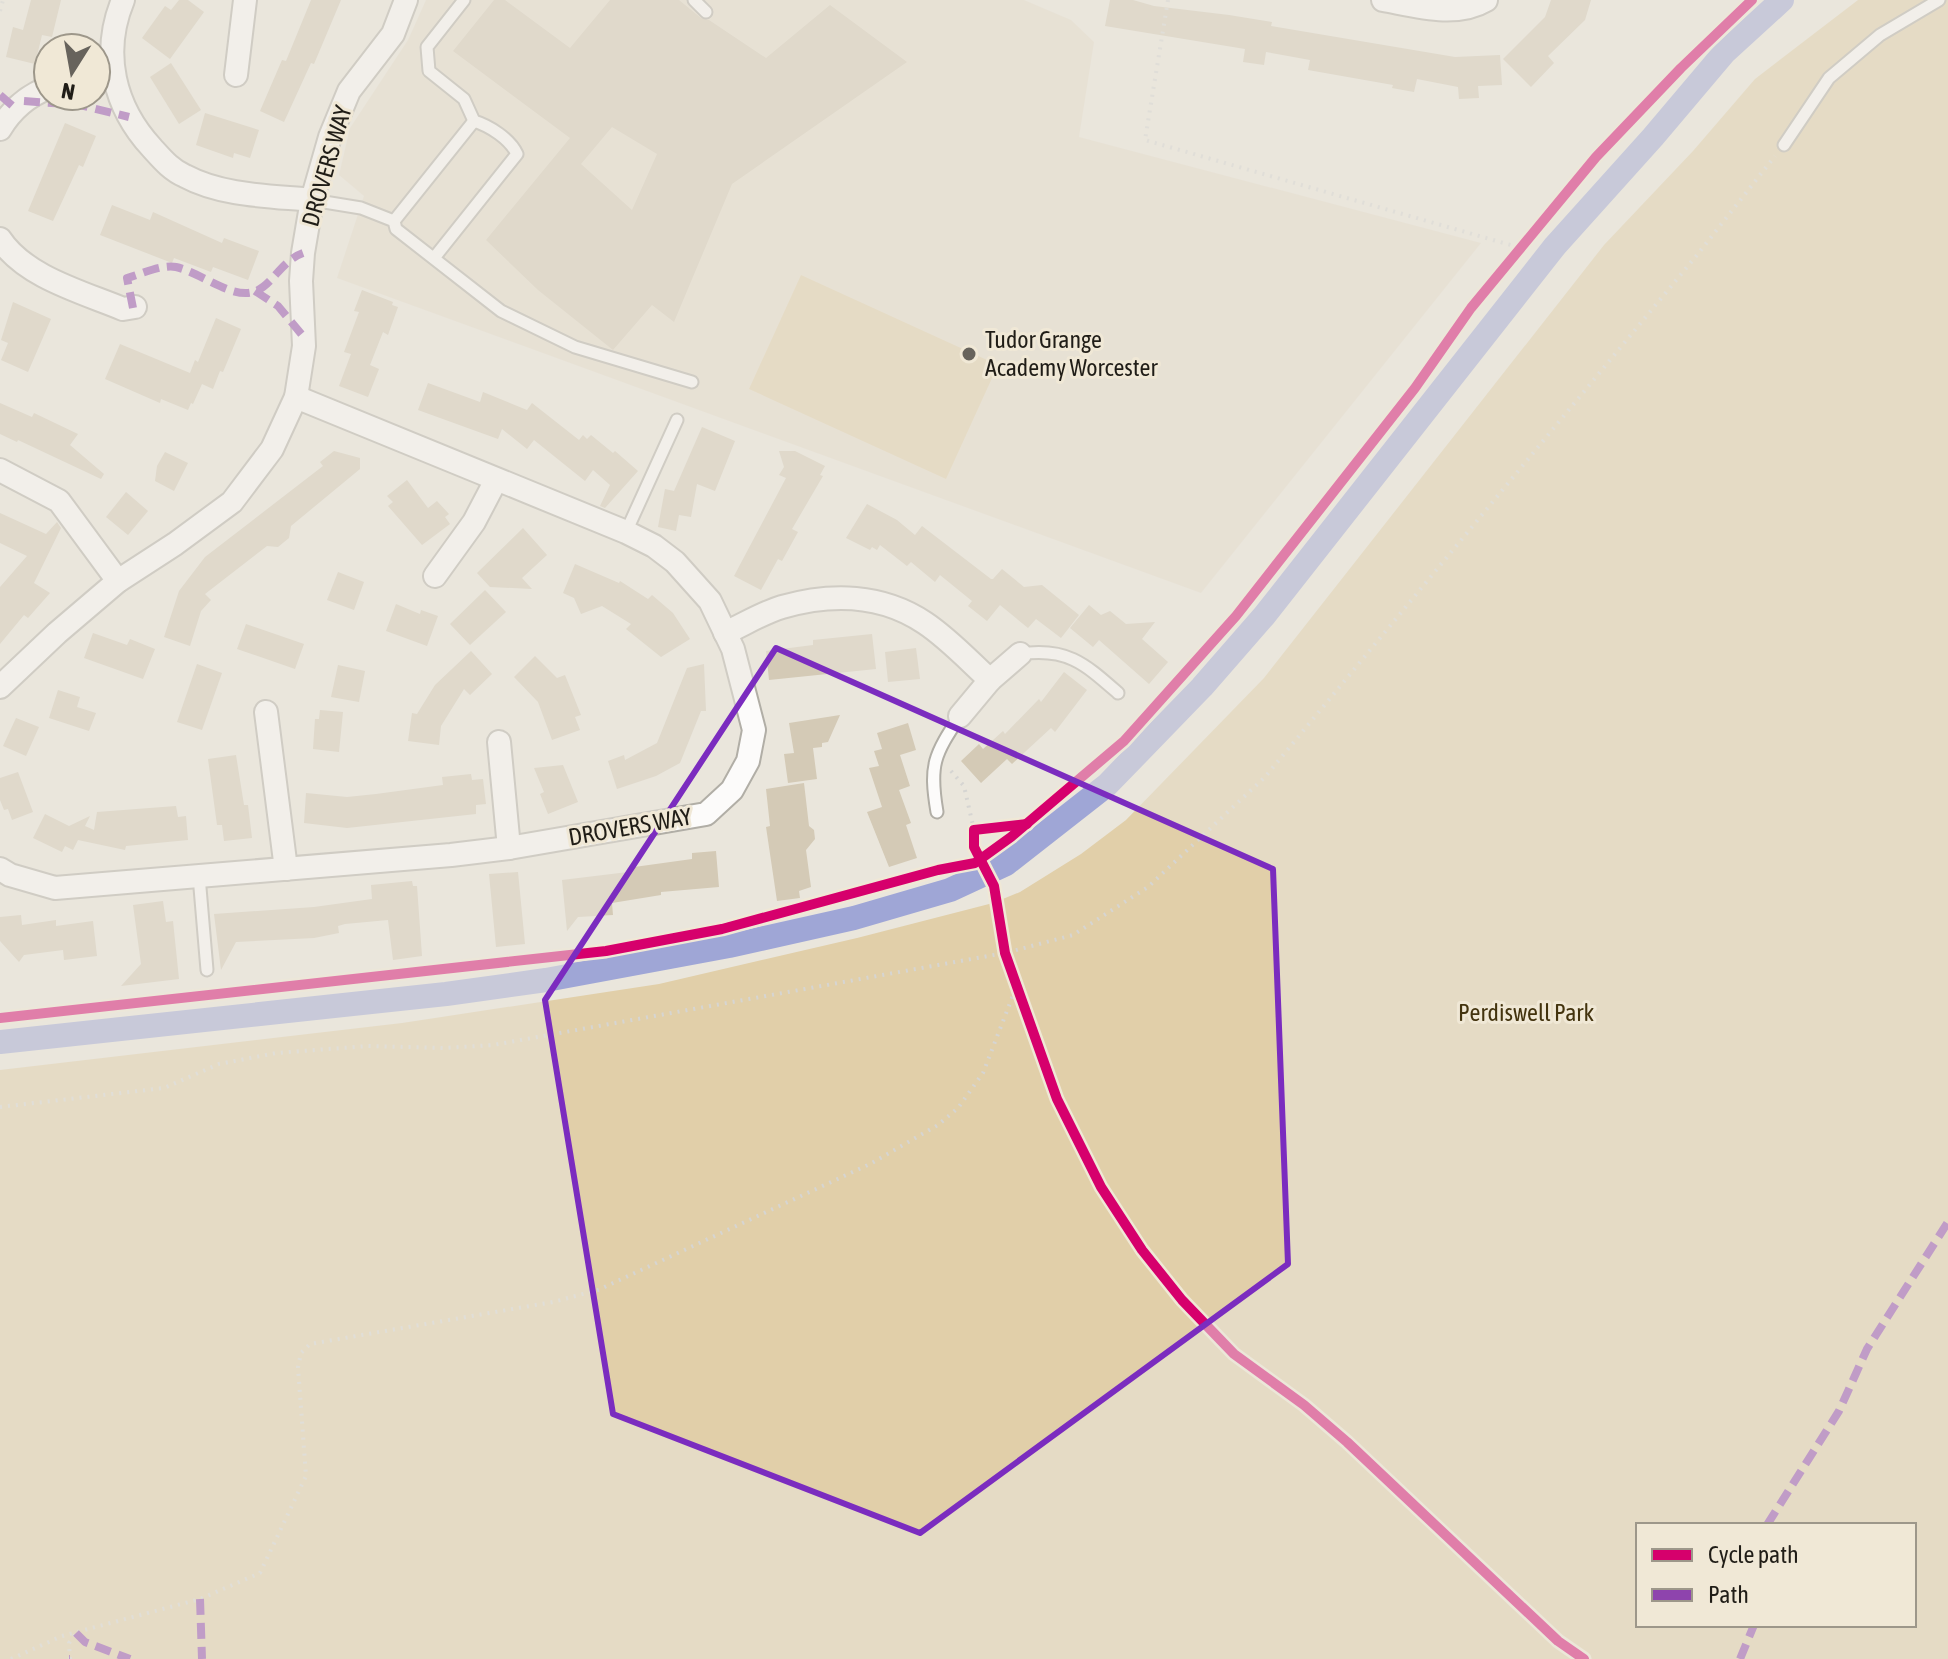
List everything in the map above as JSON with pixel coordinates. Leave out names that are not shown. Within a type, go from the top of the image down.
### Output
[{"type":"street","points":[[112,35],[123,0]]},
{"type":"street","points":[[236,75],[245,0]]},
{"type":"street","name":"DROVERS WAY","points":[[0,687],[118,581],[232,502],[272,449],[296,397],[304,346],[303,253],[312,200],[330,137],[349,91],[393,34],[406,0]]},
{"type":"street","points":[[1383,0],[1437,10],[1475,7],[1486,0]]},
{"type":"street","points":[[112,86],[131,121],[167,165],[185,177],[252,194],[312,200]]},
{"type":"street","points":[[0,129],[15,108],[32,95]]},
{"type":"street","points":[[0,239],[10,255],[52,279],[123,309],[135,307]]},
{"type":"street","name":"DROVERS WAY","points":[[0,869],[10,875],[55,888],[509,848],[706,814],[732,790],[748,761],[754,730],[733,649],[710,601],[675,562],[654,546],[626,532],[296,397]]},
{"type":"street","points":[[0,470],[59,501],[118,581]]},
{"type":"street","points":[[435,576],[474,522],[496,480]]},
{"type":"street","points":[[725,633],[780,608],[825,598],[864,598],[898,607],[926,623],[990,680]]},
{"type":"street","points":[[960,716],[990,680],[1020,654]]},
{"type":"street","points":[[266,712],[286,869]]},
{"type":"street","points":[[499,742],[509,848]]},
{"type":"lane","points":[[434,258],[517,154],[508,142],[484,124],[474,121],[464,99],[429,71],[427,47],[464,0]]},
{"type":"lane","points":[[694,0],[706,12]]},
{"type":"lane","points":[[1784,145],[1829,78],[1880,35],[1939,0]]},
{"type":"lane","points":[[394,221],[474,121]]},
{"type":"lane","points":[[312,200],[361,208],[394,221]]},
{"type":"lane","points":[[394,221],[396,229],[501,311],[575,347],[692,382]]},
{"type":"lane","points":[[626,532],[677,420]]},
{"type":"lane","points":[[1020,654],[1049,651],[1064,654],[1078,661],[1118,693]]},
{"type":"lane","points":[[937,812],[931,779],[933,766],[960,716]]},
{"type":"lane","points":[[199,876],[207,970]]},
{"type":"path","points":[[0,11],[3,0]]},
{"type":"path","points":[[1168,0],[1145,140],[1521,248]]},
{"type":"path","points":[[0,1107],[164,1088],[219,1064],[276,1053],[368,1046],[444,1048],[493,1045],[1011,969],[1073,935],[1148,887],[1265,777],[1687,268],[1784,145]]},
{"type":"path","points":[[1511,260],[1531,236]]},
{"type":"path","points":[[950,765],[952,773],[964,786],[974,834],[987,828]]},
{"type":"path","points":[[1003,940],[1022,998]]},
{"type":"path","points":[[11,1659],[62,1636],[200,1599],[260,1573],[306,1476],[298,1367],[301,1353],[310,1344],[553,1302],[598,1290],[870,1164],[938,1125],[958,1108],[983,1073],[1011,969]]},
{"type":"path","points":[[70,1659],[69,1643],[76,1633]]},
{"type":"highlighted area","points":[[776,648],[1273,869],[1288,1264],[920,1533],[613,1414],[545,1000]]},
{"type":"shaded area","name":"Tudor Grange Academy Worcester","points":[[426,0],[1024,0],[1071,20],[1094,42],[1079,137],[1481,243],[1201,593],[337,278],[364,196],[339,175],[350,128],[408,40]]},
{"type":"green space","name":"Perdiswell Park","points":[[1858,0],[1948,0],[1948,1659],[0,1659],[0,1070],[402,1023],[659,984],[857,938],[993,903],[1020,892],[1081,854],[1126,820],[1264,678],[1604,245],[1693,151],[1755,79]]},
{"type":"green space","points":[[801,275],[998,365],[946,479],[749,389]]},
{"type":"building","points":[[31,0],[61,0],[53,32],[32,32],[32,63],[6,57],[13,27],[23,30]]},
{"type":"building","points":[[179,0],[188,0],[204,12],[170,59],[142,38],[165,6],[171,10]]},
{"type":"building","points":[[311,0],[341,0],[314,64],[311,63],[284,122],[260,111],[282,60],[286,61]]},
{"type":"building","points":[[494,0],[505,0],[570,48],[610,0],[679,0],[701,18],[709,20],[766,58],[830,5],[907,62],[732,184],[674,322],[652,305],[613,350],[538,290],[486,240],[570,138],[453,51]],"holes":[[[612,127],[657,154],[632,210],[581,164]]]},
{"type":"building","points":[[1110,0],[1133,0],[1154,6],[1272,22],[1271,26],[1455,57],[1500,55],[1502,85],[1478,86],[1479,98],[1459,99],[1458,87],[1417,79],[1414,92],[1392,88],[1393,85],[1308,70],[1310,60],[1266,52],[1264,65],[1243,62],[1245,49],[1105,26]]},
{"type":"building","points":[[1551,0],[1591,0],[1585,20],[1548,56],[1554,63],[1531,87],[1503,59],[1545,17]]},
{"type":"building","points":[[171,63],[201,110],[179,124],[150,77]]},
{"type":"building","points":[[205,113],[259,130],[250,158],[234,153],[233,158],[196,145]]},
{"type":"building","points":[[65,123],[96,136],[53,221],[28,211]]},
{"type":"building","points":[[112,205],[150,220],[153,212],[222,243],[224,238],[259,251],[248,280],[213,267],[211,272],[174,258],[172,263],[100,235]]},
{"type":"building","points":[[362,290],[398,307],[388,335],[383,332],[370,365],[379,369],[368,397],[339,386],[351,354],[344,352],[359,312],[354,311]]},
{"type":"building","points":[[13,302],[51,319],[28,372],[1,360],[8,343],[1,340]]},
{"type":"building","points":[[216,318],[241,329],[213,389],[202,384],[188,410],[161,399],[160,403],[105,379],[120,344],[190,373],[195,360],[198,362]]},
{"type":"building","points":[[428,383],[480,402],[483,392],[527,410],[532,403],[579,440],[583,435],[587,439],[591,435],[638,471],[605,508],[600,506],[610,485],[593,470],[585,481],[534,440],[527,449],[502,429],[498,439],[418,410]]},
{"type":"building","points":[[0,403],[32,417],[34,413],[78,434],[70,445],[104,474],[101,479],[0,434]]},
{"type":"building","points":[[702,427],[735,441],[715,491],[697,484],[691,517],[679,515],[676,531],[658,527],[665,489],[674,491]]},
{"type":"building","points":[[334,451],[360,458],[360,469],[291,526],[289,538],[278,547],[267,546],[205,594],[211,600],[201,611],[190,646],[164,637],[179,591],[205,557],[323,466],[320,462]]},
{"type":"building","points":[[779,451],[795,451],[825,466],[820,475],[823,476],[792,529],[798,532],[761,590],[734,576],[786,478],[779,475],[784,467]]},
{"type":"building","points":[[165,452],[188,463],[174,491],[155,481],[157,466]]},
{"type":"building","points":[[407,480],[428,508],[437,501],[449,514],[445,517],[450,524],[422,545],[388,506],[393,502],[387,496]]},
{"type":"building","points":[[126,492],[148,511],[128,535],[106,517]]},
{"type":"building","points":[[867,504],[897,520],[915,535],[922,526],[991,579],[1002,569],[1024,587],[1042,585],[1079,615],[1061,638],[1036,619],[1028,628],[1000,605],[987,621],[968,606],[972,601],[940,575],[935,582],[911,562],[907,566],[880,545],[877,550],[872,547],[870,550],[846,538]]},
{"type":"building","points":[[0,513],[46,534],[57,522],[61,528],[34,583],[50,593],[28,618],[24,615],[0,644],[0,587],[27,556],[0,543]]},
{"type":"building","points":[[523,528],[547,555],[522,578],[532,589],[490,587],[477,573]]},
{"type":"building","points":[[575,564],[620,581],[648,599],[652,595],[673,613],[690,639],[661,657],[626,629],[631,624],[602,606],[581,614],[574,598],[563,593]]},
{"type":"building","points":[[338,572],[364,582],[354,610],[327,600]]},
{"type":"building","points":[[485,590],[506,612],[470,645],[450,624]]},
{"type":"building","points":[[396,604],[420,614],[421,610],[438,616],[427,646],[386,631]]},
{"type":"building","points":[[1089,605],[1101,615],[1110,611],[1126,624],[1155,622],[1142,639],[1168,662],[1149,684],[1099,640],[1093,647],[1070,628]]},
{"type":"building","points":[[246,624],[304,644],[295,669],[237,649]]},
{"type":"building","points":[[93,633],[127,645],[130,639],[155,649],[143,679],[84,658]]},
{"type":"building","points":[[872,634],[876,669],[769,680],[766,651],[813,645],[813,640]]},
{"type":"building","points":[[916,648],[920,679],[888,682],[885,652]]},
{"type":"building","points":[[471,651],[492,674],[470,695],[464,689],[441,726],[439,745],[408,741],[412,713],[417,714],[435,685]]},
{"type":"building","points":[[535,656],[557,678],[565,675],[581,715],[575,717],[580,730],[552,740],[538,702],[514,677]]},
{"type":"building","points":[[197,664],[222,673],[202,730],[177,722]]},
{"type":"building","points":[[704,664],[706,711],[701,711],[680,763],[656,776],[617,789],[608,761],[624,755],[625,760],[657,743],[687,668]]},
{"type":"building","points":[[338,665],[365,671],[359,702],[331,697]]},
{"type":"building","points":[[1064,672],[1087,690],[1055,732],[1051,728],[1012,764],[1007,759],[981,783],[961,761],[979,744],[983,749],[1003,731],[1005,734],[1039,699],[1041,702]]},
{"type":"building","points":[[58,690],[80,697],[77,707],[96,713],[89,731],[49,718]]},
{"type":"building","points":[[320,710],[343,712],[339,752],[313,749],[315,719],[319,719]]},
{"type":"building","points":[[840,715],[828,742],[822,743],[822,747],[813,748],[817,779],[788,783],[784,754],[794,753],[789,723]]},
{"type":"building","points":[[16,718],[39,727],[26,756],[3,746]]},
{"type":"building","points":[[908,723],[916,750],[900,755],[910,786],[899,790],[911,823],[906,825],[917,858],[889,867],[867,812],[882,807],[869,768],[879,766],[874,751],[882,749],[877,733]]},
{"type":"building","points":[[236,755],[252,838],[224,841],[222,825],[217,825],[208,759]]},
{"type":"building","points":[[563,765],[578,802],[548,814],[540,794],[544,792],[534,768]]},
{"type":"building","points":[[18,772],[33,812],[12,820],[0,800],[0,778]]},
{"type":"building","points":[[471,774],[472,780],[483,779],[486,804],[476,805],[476,814],[347,828],[304,823],[306,793],[347,797],[376,794],[443,785],[442,777]]},
{"type":"building","points":[[804,783],[809,826],[814,830],[815,839],[806,850],[811,887],[799,891],[800,898],[777,901],[766,827],[770,826],[766,789]]},
{"type":"building","points":[[176,806],[178,817],[186,816],[188,840],[126,846],[125,850],[78,840],[73,850],[65,846],[62,852],[33,838],[45,814],[69,826],[90,816],[85,826],[94,830],[97,812]]},
{"type":"building","points":[[716,851],[719,887],[661,892],[661,895],[612,903],[613,915],[578,917],[567,931],[562,880],[628,872],[627,868],[692,859],[692,853]]},
{"type":"building","points":[[518,872],[525,944],[496,947],[489,874]]},
{"type":"building","points":[[412,881],[413,886],[417,886],[422,956],[393,960],[388,920],[345,924],[338,926],[339,933],[314,938],[236,942],[221,970],[214,914],[314,907],[372,899],[371,885]]},
{"type":"building","points":[[163,901],[166,922],[173,921],[179,979],[121,986],[141,964],[133,905]]},
{"type":"building","points":[[21,915],[22,925],[56,920],[56,926],[93,921],[97,956],[64,960],[63,950],[24,955],[19,962],[0,941],[0,917]]},
{"type":"waterway","points":[[0,1042],[446,994],[546,980],[729,946],[854,918],[950,890],[1006,864],[1107,785],[1202,687],[1264,616],[1555,246],[1724,53],[1782,0]]},
{"type":"marked path","points":[[0,95],[15,108]]},
{"type":"marked path","points":[[24,101],[80,105],[129,117]]},
{"type":"marked path","points":[[133,308],[127,278],[145,272],[176,267],[222,287],[248,293],[263,287],[294,257],[303,253]]},
{"type":"marked path","points":[[255,291],[278,306],[303,336]]},
{"type":"marked path","points":[[1768,1523],[1839,1411],[1867,1349],[1948,1222]]},
{"type":"marked path","points":[[200,1599],[202,1659]]},
{"type":"marked path","points":[[1740,1659],[1753,1627]]},
{"type":"marked path","points":[[76,1633],[85,1642],[130,1659]]},
{"type":"cycle path","points":[[0,1018],[606,951],[722,929],[938,870],[975,863],[1011,837],[1124,741],[1236,616],[1415,388],[1471,308],[1596,157],[1681,68],[1752,0]]},
{"type":"cycle path","points":[[1027,824],[974,830],[974,847],[994,886],[1005,953],[1057,1099],[1101,1187],[1142,1250],[1182,1300],[1234,1354],[1304,1405],[1347,1442],[1558,1641],[1584,1659]]},
{"type":"place","name":"Tudor Grange Academy Worcester","points":[[969,354]]}]
